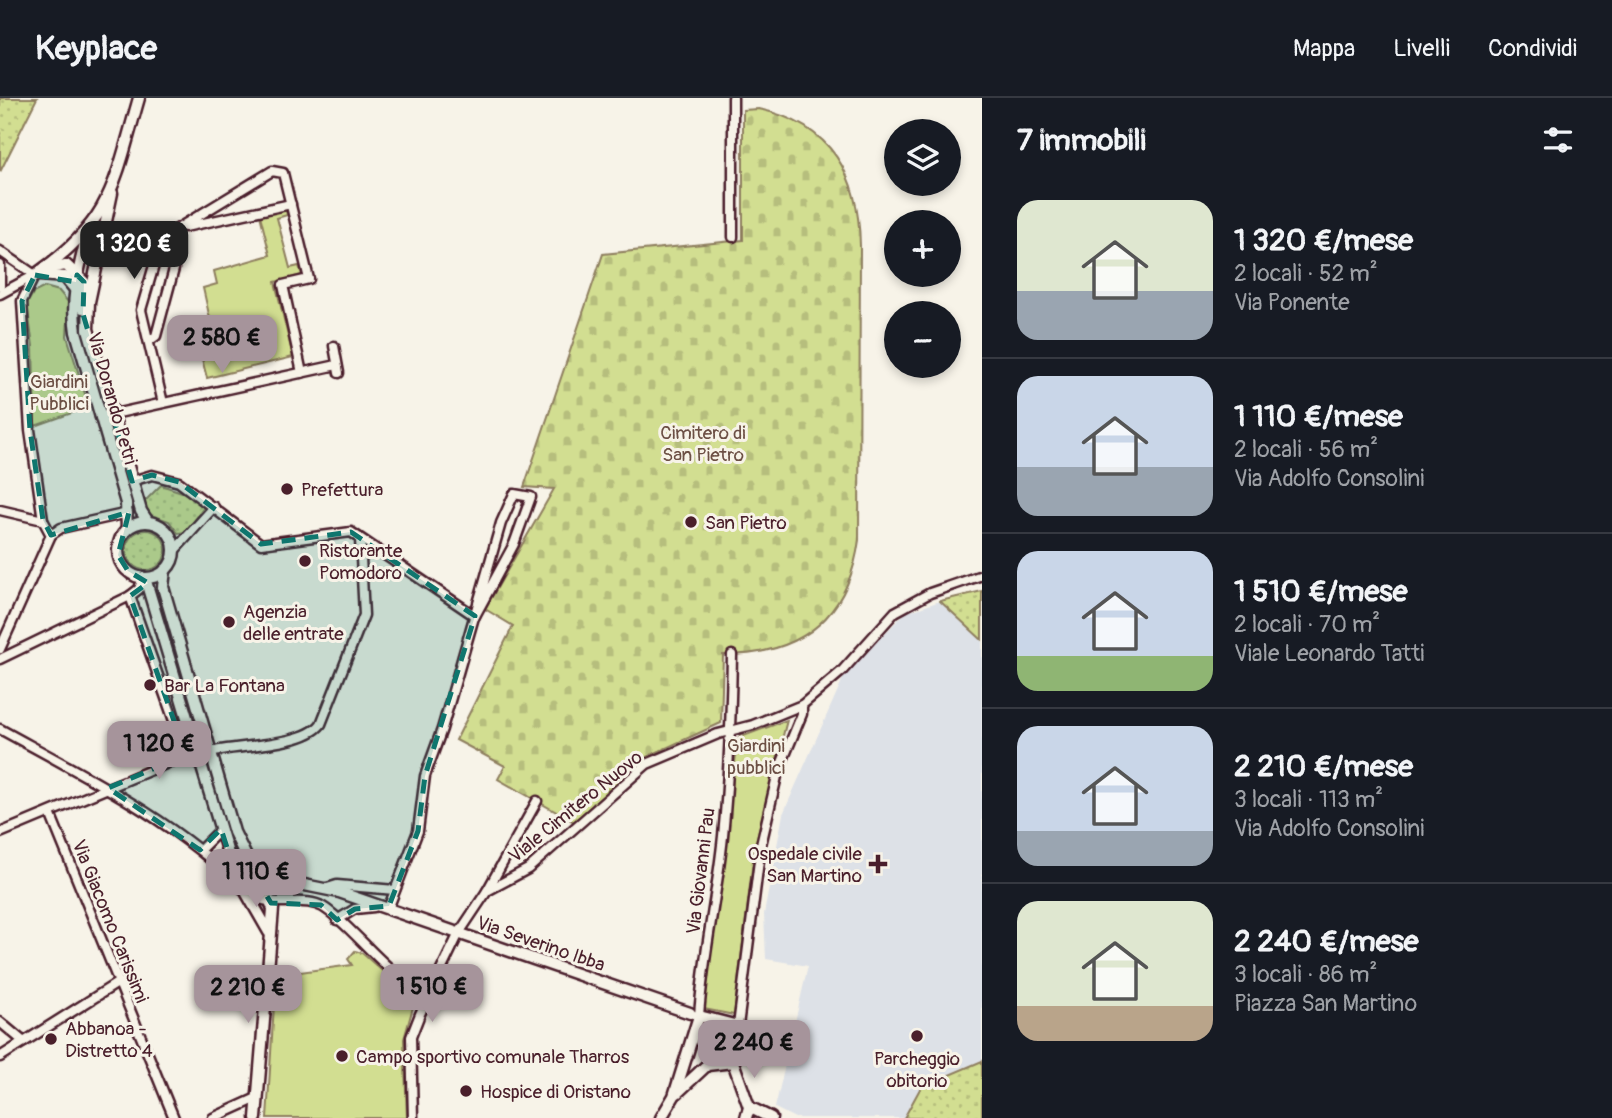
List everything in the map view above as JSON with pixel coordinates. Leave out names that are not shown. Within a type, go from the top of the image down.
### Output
[{"type":"street","points":[[51,535],[43,520],[30,430],[22,301],[35,275],[68,251],[88,231],[111,193],[139,98]]},
{"type":"street","points":[[733,98],[733,237]]},
{"type":"street","points":[[163,403],[141,310],[162,238],[272,172],[283,173],[309,279],[283,285],[302,373]]},
{"type":"street","name":"Via Dorando Petri","points":[[88,329],[89,302],[111,193]]},
{"type":"street","points":[[178,228],[290,204]]},
{"type":"street","name":"Via Dorando Petri","points":[[77,275],[89,270],[105,225]]},
{"type":"street","name":"Via Dorando Petri","points":[[88,231],[74,288],[72,311],[128,513],[127,529]]},
{"type":"street","points":[[149,341],[156,336],[174,268],[167,235]]},
{"type":"street","points":[[0,251],[35,275],[56,274],[65,277],[74,288]]},
{"type":"street","points":[[0,265],[0,286]]},
{"type":"street","points":[[0,293],[53,266],[65,265],[77,275]]},
{"type":"street","name":"Via Dorando Petri","points":[[77,275],[84,282],[83,314],[132,481],[148,522]]},
{"type":"street","points":[[100,417],[302,373],[338,369],[334,346]]},
{"type":"street","points":[[132,481],[152,475],[167,477],[190,487],[261,544],[351,532],[475,616]]},
{"type":"street","points":[[337,920],[355,909],[384,908],[395,890],[418,831],[425,776],[501,523],[514,494],[531,497],[514,544],[475,616]]},
{"type":"street","points":[[214,507],[174,551],[165,570],[163,587],[235,835],[271,903],[273,913],[269,932],[256,1118]]},
{"type":"street","points":[[0,510],[43,520]]},
{"type":"street","points":[[9,655],[0,650],[51,535],[61,528],[128,513]]},
{"type":"street","points":[[165,570],[144,578],[128,571],[118,555],[118,546],[127,529],[148,522],[164,528],[170,534],[174,551]]},
{"type":"street","points":[[210,752],[296,739],[313,732],[321,724],[364,615],[360,539]]},
{"type":"street","points":[[768,1117],[746,1115],[733,1062],[761,845],[778,772],[802,714],[802,705],[842,671],[895,612],[930,593],[982,575]]},
{"type":"street","points":[[0,659],[130,596],[139,589],[144,578]]},
{"type":"street","points":[[144,578],[233,866],[269,932]]},
{"type":"street","points":[[130,596],[186,755]]},
{"type":"street","points":[[731,730],[732,655]]},
{"type":"street","name":"Viale Cimitero Nuovo","points":[[487,891],[528,869],[647,764],[802,705]]},
{"type":"street","points":[[0,729],[108,789],[201,850],[245,887],[271,903],[321,905],[407,982],[429,991]]},
{"type":"street","name":"Via Giovanni Pau","points":[[694,1015],[723,835],[731,730]]},
{"type":"street","points":[[0,833],[198,750]]},
{"type":"street","name":"Viale Cimitero Nuovo","points":[[413,1118],[411,1037],[429,991],[459,933],[487,891],[537,801]]},
{"type":"street","name":"Via Giacomo Carissimi","points":[[50,813],[174,1118]]},
{"type":"street","points":[[201,850],[221,829]]},
{"type":"street","points":[[245,887],[257,875]]},
{"type":"street","name":"Via Severino Ibba","points":[[257,875],[324,889],[694,1015],[738,1026]]},
{"type":"street","points":[[324,889],[337,885],[395,890]]},
{"type":"street","points":[[245,887],[258,892],[262,887]]},
{"type":"street","points":[[0,1057],[119,982]]},
{"type":"street","points":[[661,1118],[674,1096],[694,1015]]},
{"type":"street","points":[[0,1022],[24,1042]]},
{"type":"street","points":[[674,1096],[708,1065],[733,1062]]},
{"type":"street","points":[[213,1118],[257,1098]]},
{"type":"highlighted area","points":[[35,275],[76,282],[77,275],[84,282],[83,314],[132,481],[152,475],[179,482],[261,544],[351,532],[475,616],[425,776],[418,831],[389,906],[355,909],[337,920],[321,905],[271,903],[251,870],[244,878],[233,866],[221,829],[200,850],[108,788],[186,755],[130,596],[148,583],[128,571],[118,555],[129,512],[51,535],[43,520],[30,430],[22,301]]},
{"type":"shaded area","name":"Ospedale civile San Martino","points":[[940,601],[982,640],[982,1061],[921,1087],[904,1118],[795,1118],[775,1108],[808,966],[766,959],[764,914],[783,814],[845,674],[905,613]]},
{"type":"green space","points":[[0,98],[37,98],[0,172]]},
{"type":"green space","name":"Cimitero di San Pietro","points":[[759,109],[805,127],[823,141],[847,176],[854,197],[860,246],[859,540],[853,567],[844,591],[832,611],[816,627],[776,648],[723,655],[721,723],[646,757],[576,823],[498,779],[505,766],[456,740],[513,626],[485,609],[554,489],[524,487],[603,254],[743,240],[743,110]]},
{"type":"green space","points":[[285,207],[287,215],[277,218],[290,268],[299,266],[302,275],[275,282],[293,357],[207,378],[196,336],[213,332],[203,288],[217,284],[214,271],[270,255],[260,215]]},
{"type":"green space","name":"Giardini Pubblici","points":[[45,287],[59,291],[69,303],[67,336],[89,407],[35,426],[33,346],[27,304],[33,293]]},
{"type":"green space","points":[[161,485],[188,494],[204,507],[186,532],[178,533],[169,521],[148,514],[144,502]]},
{"type":"green space","points":[[146,530],[154,531],[160,536],[165,542],[165,558],[160,564],[154,569],[146,570],[138,569],[132,564],[127,558],[126,550],[127,542],[132,536],[138,531]]},
{"type":"green space","points":[[982,591],[982,640],[940,601]]},
{"type":"green space","name":"Giardini pubblici","points":[[787,720],[755,845],[734,1015],[704,1009],[707,967],[738,738]]},
{"type":"green space","name":"Campo sportivo comunale Tharros","points":[[355,951],[362,953],[415,1000],[404,1039],[407,1118],[267,1118],[276,972],[292,968],[293,973],[352,965],[348,959]]},
{"type":"green space","points":[[982,1061],[982,1118],[904,1118],[921,1087]]},
{"type":"place","name":"Prefettura","points":[[287,489]]},
{"type":"place","name":"San Pietro","points":[[691,522]]},
{"type":"place","name":"Ristorante Pomodoro","points":[[305,561]]},
{"type":"place","name":"Agenzia delle entrate","points":[[229,622]]},
{"type":"place","name":"Bar La Fontana","points":[[150,685]]},
{"type":"place","name":"Ospedale civile San Martino","points":[[878,864]]},
{"type":"place","name":"Parcheggio obitorio","points":[[917,1036]]},
{"type":"place","name":"Abbanoa - Distretto 4","points":[[51,1039]]},
{"type":"place","name":"Campo sportivo comunale Tharros","points":[[342,1056]]},
{"type":"place","name":"Hospice di Oristano","points":[[466,1091]]}]
